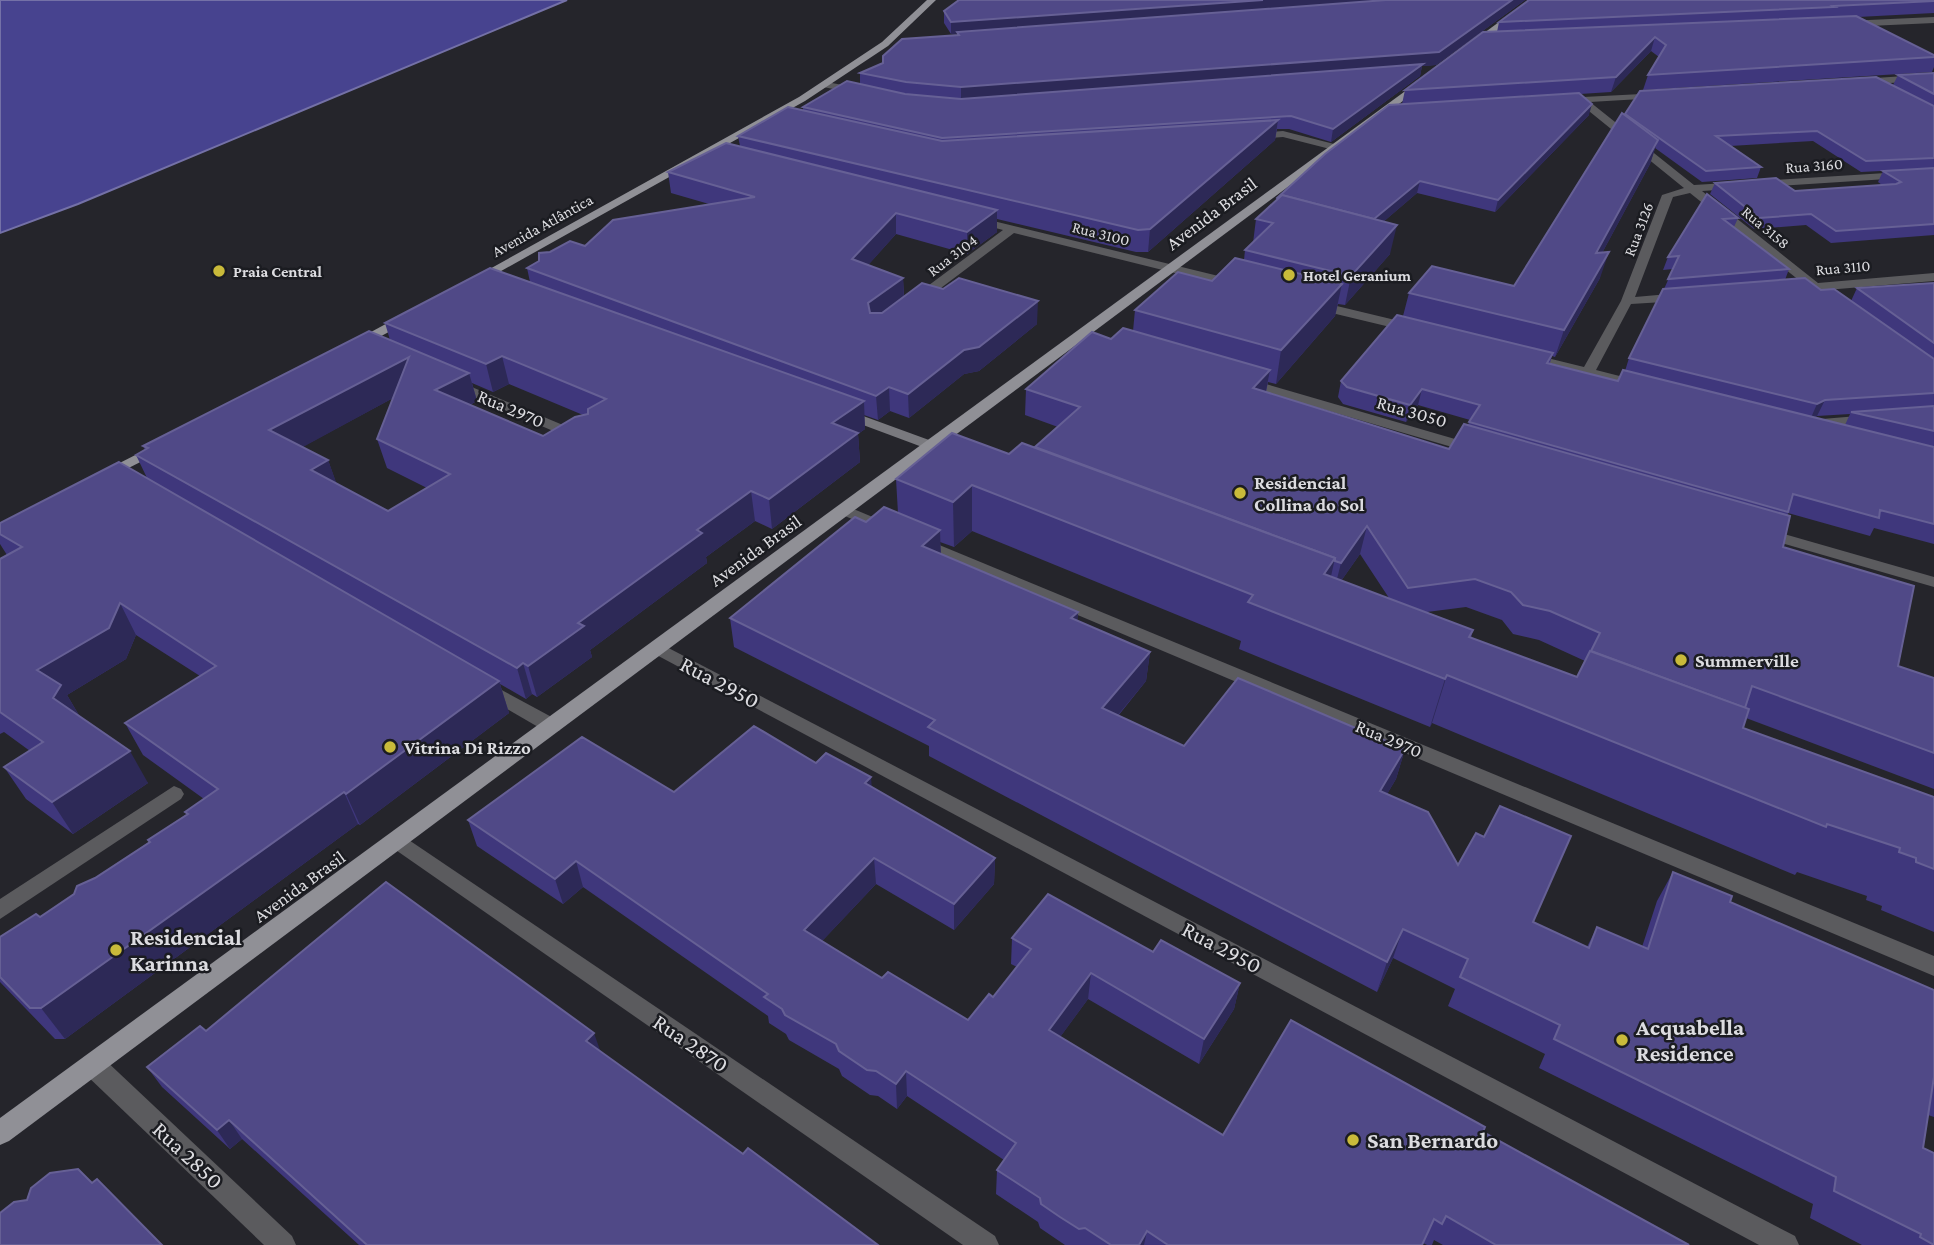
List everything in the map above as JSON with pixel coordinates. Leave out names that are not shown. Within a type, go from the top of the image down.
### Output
[{"type":"main road","name":"Avenida Atlântica","points":[[458,290],[708,154],[826,85],[885,44],[932,0]]},
{"type":"main road","points":[[1459,56],[1485,41],[1534,0]]},
{"type":"main road","points":[[885,44],[898,44]]},
{"type":"main road","name":"Avenida Brasil","points":[[0,1133],[844,510],[1088,337],[1171,268],[1256,212],[1432,71]]},
{"type":"main road","points":[[480,278],[494,284]]},
{"type":"main road","points":[[358,346],[414,313]]},
{"type":"main road","points":[[828,407],[965,458]]},
{"type":"main road","points":[[90,482],[171,441]]},
{"type":"street","points":[[1837,24],[1934,20]]},
{"type":"street","points":[[1412,72],[1432,71]]},
{"type":"street","points":[[1846,82],[1934,78]]},
{"type":"street","points":[[1874,81],[1898,94]]},
{"type":"street","points":[[826,85],[868,93]]},
{"type":"street","points":[[1555,101],[1665,94]]},
{"type":"street","name":"Rua 3158","points":[[1581,100],[1695,188],[1836,303]]},
{"type":"street","points":[[1384,111],[1410,110]]},
{"type":"street","points":[[771,118],[793,122]]},
{"type":"street","points":[[1242,137],[1283,134],[1334,147]]},
{"type":"street","points":[[708,154],[724,158]]},
{"type":"street","name":"Rua 3160","points":[[1695,188],[1934,173]]},
{"type":"street","name":"Rua 3126","points":[[1627,301],[1668,195],[1695,188]]},
{"type":"street","name":"Rua 3100","points":[[960,216],[1256,289]]},
{"type":"street","name":"Rua 3104","points":[[908,307],[1012,229]]},
{"type":"street","name":"Rua 3110","points":[[1788,289],[1934,277]]},
{"type":"street","points":[[1588,372],[1627,301],[1694,296]]},
{"type":"street","points":[[1296,299],[1429,332]]},
{"type":"street","points":[[1508,352],[1654,388]]},
{"type":"street","name":"Rua 3050","points":[[1228,377],[1494,455]]},
{"type":"street","name":"Rua 2970","points":[[447,380],[586,440]]},
{"type":"street","points":[[1854,438],[1800,425],[1888,418]]},
{"type":"street","points":[[113,471],[137,485]]},
{"type":"street","name":"Rua 2970","points":[[844,510],[1934,967]]},
{"type":"street","points":[[1747,528],[1934,582]]},
{"type":"street","name":"Rua 2950","points":[[657,648],[1787,1245]]},
{"type":"street","points":[[470,679],[552,726]]},
{"type":"street","points":[[0,910],[174,794]]},
{"type":"street","name":"Rua 2870","points":[[397,840],[986,1245]]},
{"type":"street","name":"Rua 2850","points":[[93,1065],[283,1245]]},
{"type":"shaded area","points":[[0,0],[567,0],[78,204],[0,233]]},
{"type":"building","points":[[959,0],[1263,0],[951,22],[944,11]]},
{"type":"building","points":[[1386,0],[1512,0],[1439,52],[961,87],[906,82],[860,73],[883,63],[883,56],[902,39],[959,35],[957,32]]},
{"type":"building","points":[[1529,0],[1934,0],[1934,1],[1499,22]]},
{"type":"building","points":[[1856,16],[1934,57],[1648,75],[1666,45],[1655,37],[1616,77],[1405,90],[1483,32]]},
{"type":"building","points":[[1423,64],[1333,129],[1291,116],[942,138],[803,107],[847,81],[905,94],[961,99]]},
{"type":"building","points":[[1934,73],[1934,94],[1898,75]]},
{"type":"building","points":[[1876,77],[1934,106],[1934,158],[1866,161],[1817,131],[1716,136],[1761,167],[1706,171],[1625,114],[1640,91]]},
{"type":"building","points":[[1579,93],[1592,104],[1498,200],[1420,181],[1374,219],[1282,195],[1277,198],[1325,154],[1389,105]]},
{"type":"building","points":[[788,107],[942,141],[1278,120],[1150,229],[1138,230],[738,136]]},
{"type":"building","points":[[1622,113],[1658,140],[1596,253],[1609,252],[1564,330],[1409,293],[1432,266],[1514,286]]},
{"type":"building","points":[[726,143],[997,210],[967,232],[896,213],[852,259],[903,278],[868,303],[870,313],[882,313],[922,283],[943,289],[959,278],[1038,301],[979,347],[964,350],[908,394],[889,387],[876,396],[527,268],[539,261],[539,253],[550,252],[570,241],[585,246],[613,220],[755,197],[668,172]]},
{"type":"building","points":[[1934,168],[1934,224],[1836,231],[1811,214],[1759,218],[1715,183],[1776,178],[1795,191],[1896,184],[1901,182],[1883,171]]},
{"type":"building","points":[[1707,194],[1738,218],[1723,219],[1789,269],[1668,279],[1679,256],[1668,257]]},
{"type":"building","points":[[1282,195],[1397,225],[1351,276],[1245,250],[1273,223],[1256,219]]},
{"type":"building","points":[[1235,258],[1342,284],[1281,350],[1135,310],[1178,272],[1212,281]]},
{"type":"building","points":[[490,268],[864,401],[832,423],[858,433],[769,499],[751,491],[697,530],[702,533],[578,623],[584,626],[528,666],[523,663],[517,668],[136,455],[148,448],[143,446],[369,331],[469,373],[435,390],[543,436],[575,417],[588,414],[588,409],[606,399],[502,356],[486,364],[385,323]],"holes":[[[409,357],[377,439],[450,474],[388,511],[311,470],[328,460],[269,430]]]},
{"type":"building","points":[[1805,278],[1821,290],[1834,289],[1934,359],[1934,393],[1825,400],[1817,404],[1629,358],[1663,289]]},
{"type":"building","points":[[1934,283],[1934,343],[1857,288]]},
{"type":"building","points":[[1397,315],[1553,353],[1547,363],[1618,381],[1623,370],[1934,447],[1934,524],[1880,510],[1879,518],[1793,494],[1788,512],[1469,422],[1480,405],[1422,389],[1410,405],[1347,387],[1341,381]]},
{"type":"building","points":[[1123,328],[1270,370],[1253,388],[1449,449],[1464,424],[1790,516],[1783,547],[1914,586],[1898,666],[1934,678],[1934,753],[1752,686],[1745,708],[1591,651],[1600,633],[1550,611],[1523,605],[1511,592],[1475,579],[1408,588],[1367,526],[1341,563],[1335,561],[1335,558],[1035,447],[1080,407],[1026,389],[1092,332],[1111,339]]},
{"type":"building","points":[[1934,406],[1934,431],[1851,412]]},
{"type":"building","points":[[952,433],[1009,454],[1022,443],[1335,558],[1324,574],[1473,630],[1469,637],[1577,677],[1590,651],[1749,709],[1743,728],[1934,797],[1934,869],[1899,852],[1900,848],[1827,824],[1826,827],[1447,675],[1445,679],[1248,602],[1253,595],[972,485],[953,502],[896,479]]},
{"type":"building","points":[[119,462],[499,681],[346,794],[344,792],[41,1008],[30,1008],[0,977],[0,937],[36,914],[40,917],[74,894],[77,886],[95,878],[150,842],[148,840],[188,814],[185,812],[218,789],[125,723],[216,666],[120,603],[109,628],[37,670],[61,685],[53,698],[130,751],[52,802],[4,767],[43,742],[0,712],[0,559],[22,547],[0,534],[0,523]]},
{"type":"building","points":[[884,507],[940,530],[922,546],[1078,612],[1071,618],[1150,652],[1102,708],[1184,746],[1238,678],[1405,749],[1380,791],[1428,812],[1458,865],[1476,833],[1484,837],[1500,806],[1571,836],[1533,922],[1589,948],[1597,927],[1648,949],[1673,872],[1732,896],[1730,902],[1934,990],[1934,1077],[1923,1148],[1934,1153],[1934,1245],[1920,1237],[1921,1234],[1834,1191],[1836,1177],[1554,1039],[1560,1025],[1460,977],[1468,959],[1403,929],[1387,962],[928,727],[935,720],[730,618],[855,517],[866,522]]},
{"type":"building","points":[[754,726],[816,763],[826,753],[871,777],[865,783],[995,858],[954,904],[874,858],[804,930],[882,978],[888,972],[968,1020],[989,994],[993,997],[1031,949],[1012,938],[1048,894],[1153,952],[1161,940],[1240,983],[1204,1039],[1091,973],[1049,1030],[1223,1135],[1291,1020],[1485,1127],[1483,1132],[1689,1245],[1496,1245],[1446,1216],[1442,1224],[1434,1219],[1422,1245],[1168,1245],[1147,1231],[1139,1245],[1111,1245],[1085,1228],[1079,1229],[1060,1217],[1041,1204],[1040,1198],[997,1170],[1016,1143],[906,1071],[896,1084],[876,1071],[867,1070],[839,1051],[836,1044],[785,1015],[782,1009],[764,997],[768,994],[576,861],[555,879],[468,820],[582,737],[674,792]]},
{"type":"building","points":[[386,882],[594,1033],[586,1041],[743,1154],[748,1148],[878,1245],[367,1245],[229,1120],[217,1130],[147,1067],[200,1026],[206,1031]]},
{"type":"building","points":[[78,1169],[92,1183],[97,1179],[162,1245],[0,1245],[0,1213],[14,1202],[27,1200],[31,1188],[50,1173]]},
{"type":"place","name":"Praia Central","points":[[219,271]]},
{"type":"place","name":"Hotel Geranium","points":[[1289,275]]},
{"type":"place","name":"Residencial Collina do Sol","points":[[1240,493]]},
{"type":"place","name":"Summerville","points":[[1681,660]]},
{"type":"place","name":"Vitrina Di Rizzo","points":[[390,747]]},
{"type":"place","name":"Residencial Karinna","points":[[116,950]]},
{"type":"place","name":"Acquabella Residence","points":[[1622,1040]]},
{"type":"place","name":"San Bernardo","points":[[1353,1140]]}]
